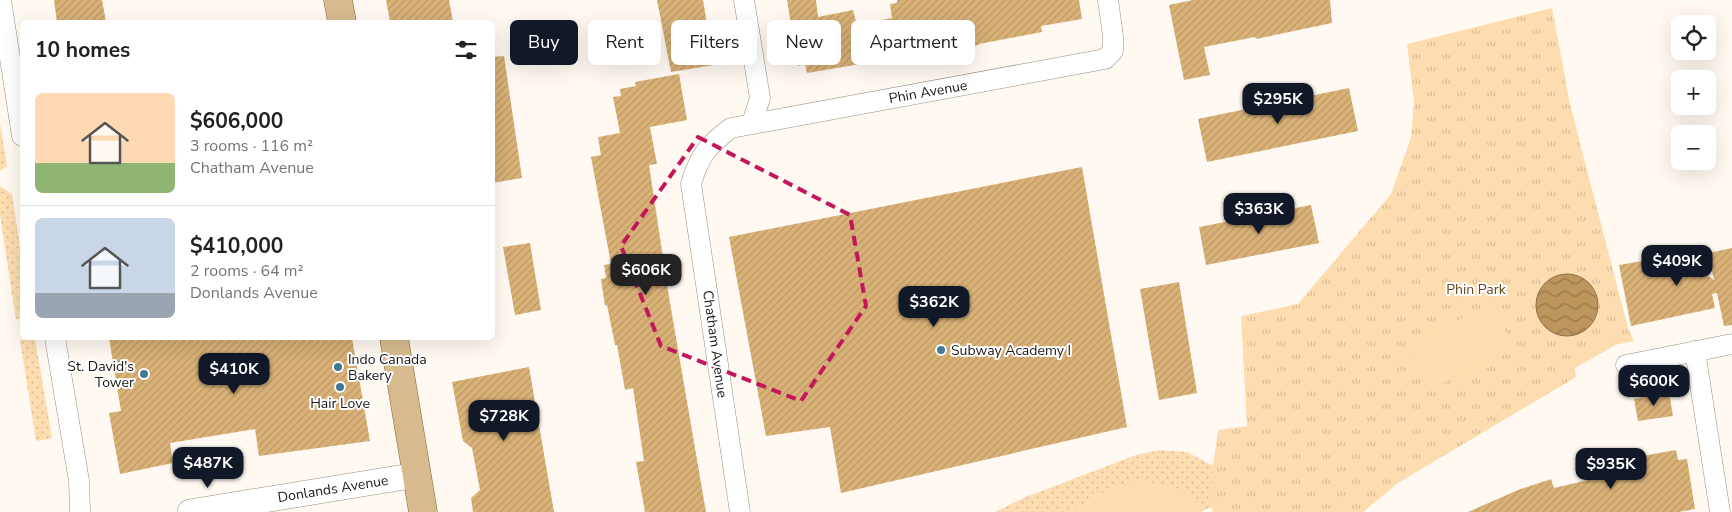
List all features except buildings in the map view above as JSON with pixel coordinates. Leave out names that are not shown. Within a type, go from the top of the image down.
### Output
[{"type":"main road","points":[[338,0],[342,20]]},
{"type":"main road","points":[[394,340],[423,512]]},
{"type":"street","points":[[1,0],[20,123]]},
{"type":"street","points":[[744,0],[760,98],[752,124]]},
{"type":"street","name":"Phin Avenue","points":[[752,124],[1104,59],[1113,51],[1108,0]]},
{"type":"street","name":"Chatham Avenue","points":[[740,512],[691,184],[697,164],[714,140],[731,128],[752,124]]},
{"type":"street","points":[[55,340],[79,481],[80,512]]},
{"type":"street","points":[[1626,365],[1732,344]]},
{"type":"street","points":[[1695,351],[1720,512]]},
{"type":"street","name":"Donlands Avenue","points":[[190,512],[417,475]]},
{"type":"highlighted area","points":[[698,137],[850,215],[866,306],[801,401],[661,346],[621,246]]},
{"type":"green space","name":"Phin Park","points":[[1552,8],[1570,104],[1628,328],[1634,341],[1615,345],[1575,368],[1576,377],[1398,483],[1363,512],[1213,512],[1211,507],[1213,466],[1218,430],[1247,426],[1241,316],[1298,304],[1391,194],[1411,138],[1414,102],[1407,44]]},
{"type":"green space","points":[[0,123],[7,166],[0,171]]},
{"type":"green space","points":[[0,186],[12,194],[20,247],[20,318],[16,320],[0,215]]},
{"type":"green space","points":[[1491,303],[1514,347],[1429,390],[1407,346]]},
{"type":"green space","points":[[1613,330],[1615,345],[1584,363],[1585,347],[1600,336]]},
{"type":"green space","points":[[20,340],[35,340],[52,438],[36,441]]},
{"type":"green space","points":[[1160,450],[1187,452],[1213,466],[1223,505],[1205,510],[1197,504],[1113,487],[1070,512],[995,512],[1026,497],[1136,455]]},
{"type":"green space","points":[[1140,480],[1182,490],[1205,510],[1201,512],[1070,512],[1113,487]]},
{"type":"water","points":[[1561,274],[1573,274],[1589,283],[1596,293],[1598,305],[1596,317],[1589,327],[1573,336],[1561,336],[1550,331],[1541,322],[1536,311],[1536,299],[1541,288],[1550,279]]},
{"type":"place","name":"Subway Academy I","points":[[941,350]]},
{"type":"place","name":"Indo Canada Bakery","points":[[338,367]]},
{"type":"place","name":"St. David's Tower","points":[[144,374]]},
{"type":"place","name":"Hair Love","points":[[340,387]]}]
